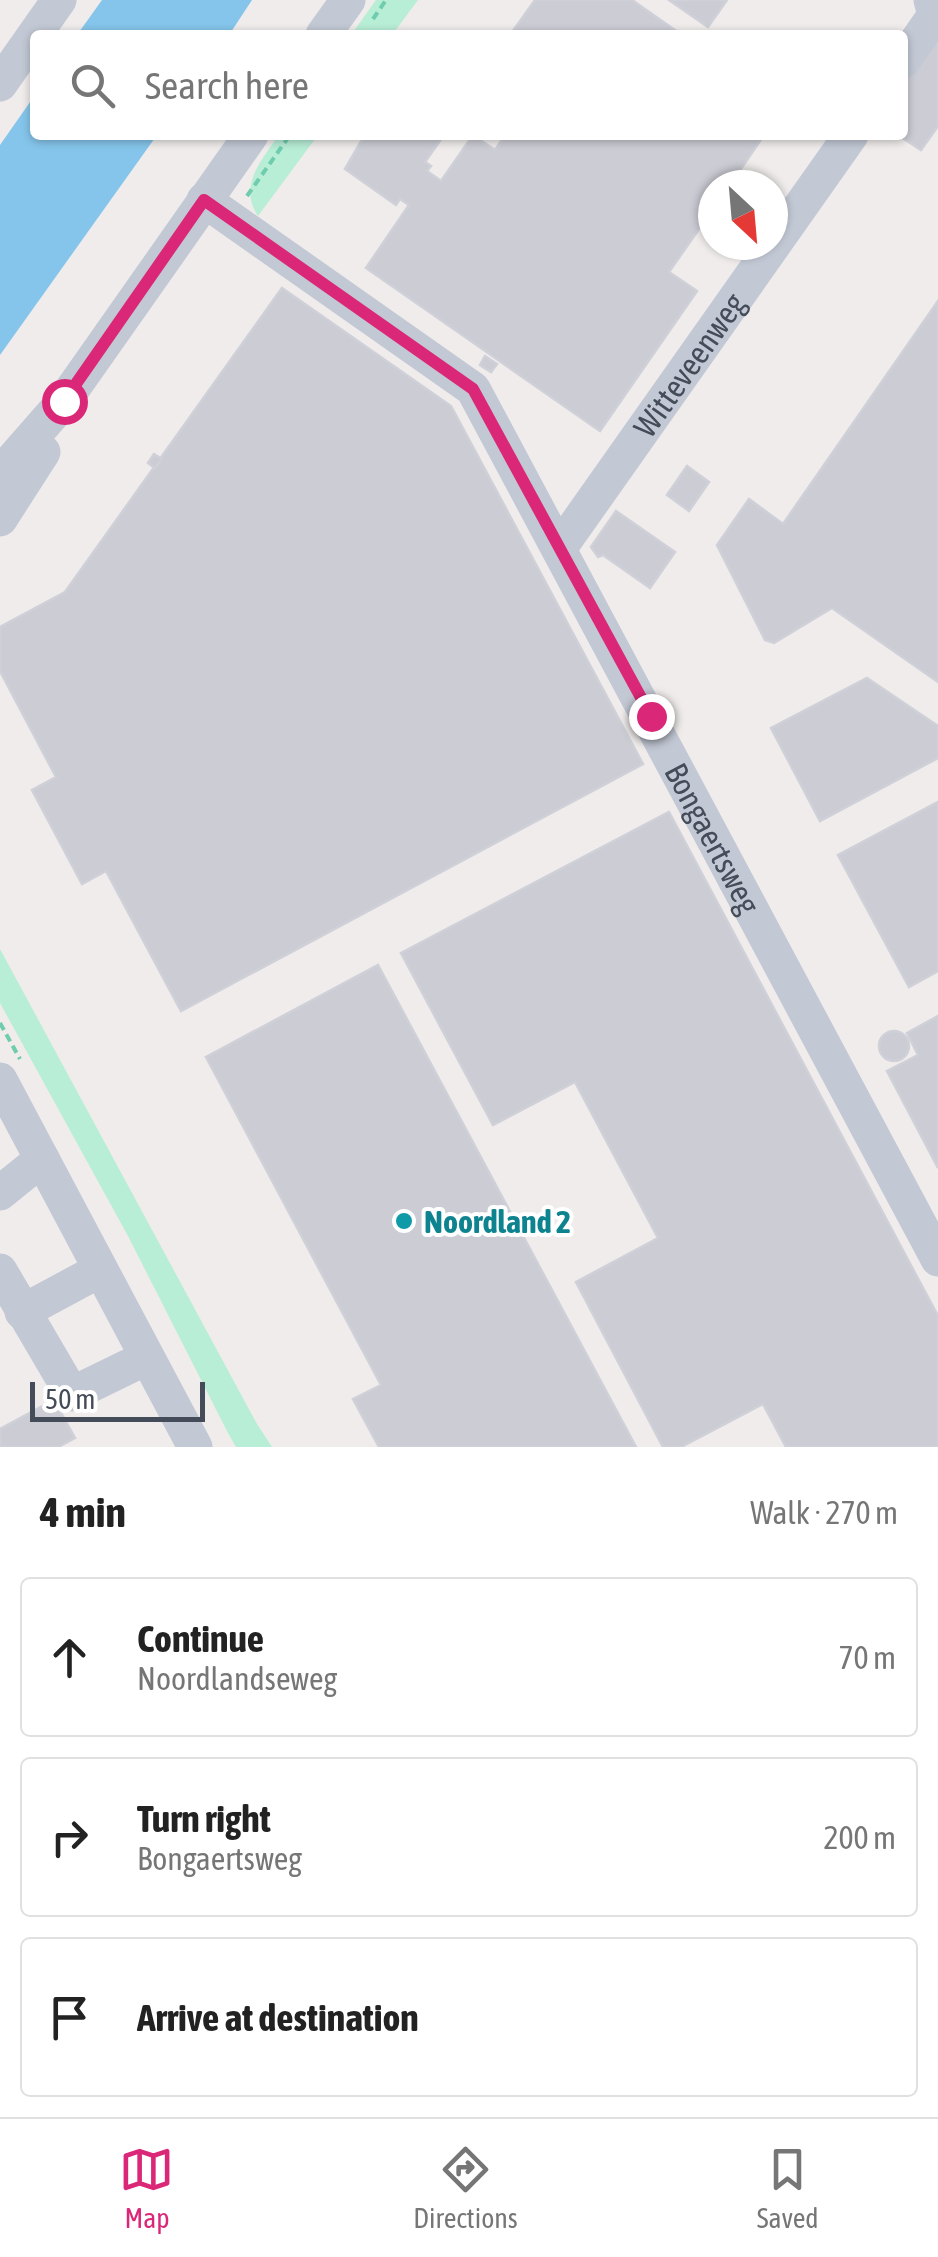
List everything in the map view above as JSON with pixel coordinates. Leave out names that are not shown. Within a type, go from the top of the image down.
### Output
[{"type":"street","points":[[37,30],[58,0]]},
{"type":"street","points":[[327,30],[348,0]]},
{"type":"street","points":[[908,54],[935,15],[932,0]]},
{"type":"street","points":[[0,84],[30,41]]},
{"type":"street","points":[[0,474],[64,401],[248,140]]},
{"type":"street","name":"Witteveenweg","points":[[561,546],[847,140]]},
{"type":"street","name":"Bongaertsweg","points":[[204,200],[473,389],[561,546],[938,1259]]},
{"type":"street","points":[[0,520],[42,454],[64,401]]},
{"type":"street","points":[[0,1080],[195,1447]]},
{"type":"street","points":[[0,1193],[42,1158]]},
{"type":"street","points":[[22,1312],[100,1270]]},
{"type":"street","points":[[0,1271],[72,1394],[146,1358]]},
{"type":"green space","points":[[376,0],[418,0],[396,30],[355,30]]},
{"type":"green space","points":[[276,140],[314,140],[258,216],[250,195],[259,164]]},
{"type":"green space","points":[[0,949],[272,1447],[236,1447],[228,1433],[128,1236],[0,1003]]},
{"type":"water","points":[[102,0],[252,0],[232,30],[81,30]]},
{"type":"water","points":[[30,102],[30,140],[153,140],[0,355],[0,145]]},
{"type":"building","points":[[535,0],[632,0],[675,30],[514,30]]},
{"type":"building","points":[[669,0],[727,0],[708,27]]},
{"type":"building","points":[[938,27],[938,126],[921,150],[906,140],[908,70]]},
{"type":"building","points":[[362,140],[440,140],[425,162],[431,166],[427,171],[441,181],[470,140],[480,140],[495,150],[502,140],[761,140],[740,170],[698,170],[698,230],[669,272],[697,291],[600,431],[366,268],[409,205],[400,199],[396,205],[345,169]]},
{"type":"building","points":[[282,288],[451,406],[643,764],[181,1011],[106,871],[82,884],[32,790],[56,777],[0,671],[0,627],[65,592]]},
{"type":"building","points":[[938,301],[938,682],[832,608],[774,643],[765,640],[717,545],[749,499],[783,524]]},
{"type":"building","points":[[485,356],[497,364],[491,372],[480,365]]},
{"type":"building","points":[[154,454],[162,459],[155,468],[148,463]]},
{"type":"building","points":[[687,466],[709,482],[689,511],[667,495]]},
{"type":"building","points":[[616,511],[675,552],[650,588],[603,555],[598,557],[591,547]]},
{"type":"building","points":[[867,678],[938,726],[938,758],[820,821],[771,728]]},
{"type":"building","points":[[938,802],[938,971],[909,987],[838,855]]},
{"type":"building","points":[[669,812],[938,1316],[938,1447],[786,1447],[763,1404],[681,1447],[663,1447],[576,1282],[658,1238],[575,1082],[493,1125],[401,953]]},
{"type":"building","name":"Noordland 2","points":[[378,965],[636,1447],[379,1447],[353,1399],[381,1385],[206,1057]]},
{"type":"building","points":[[938,1016],[938,1168],[887,1071],[918,1055],[907,1033]]},
{"type":"building","points":[[894,1031],[908,1040],[909,1046],[900,1060],[894,1061],[880,1052],[879,1046],[888,1032]]},
{"type":"building","points":[[54,1400],[75,1438],[58,1447],[0,1447],[0,1429]]},
{"type":"place","name":"Noordland 2","points":[[404,1221]]},
{"type":"route","points":[[64,401],[204,200],[473,389],[651,716]]}]
